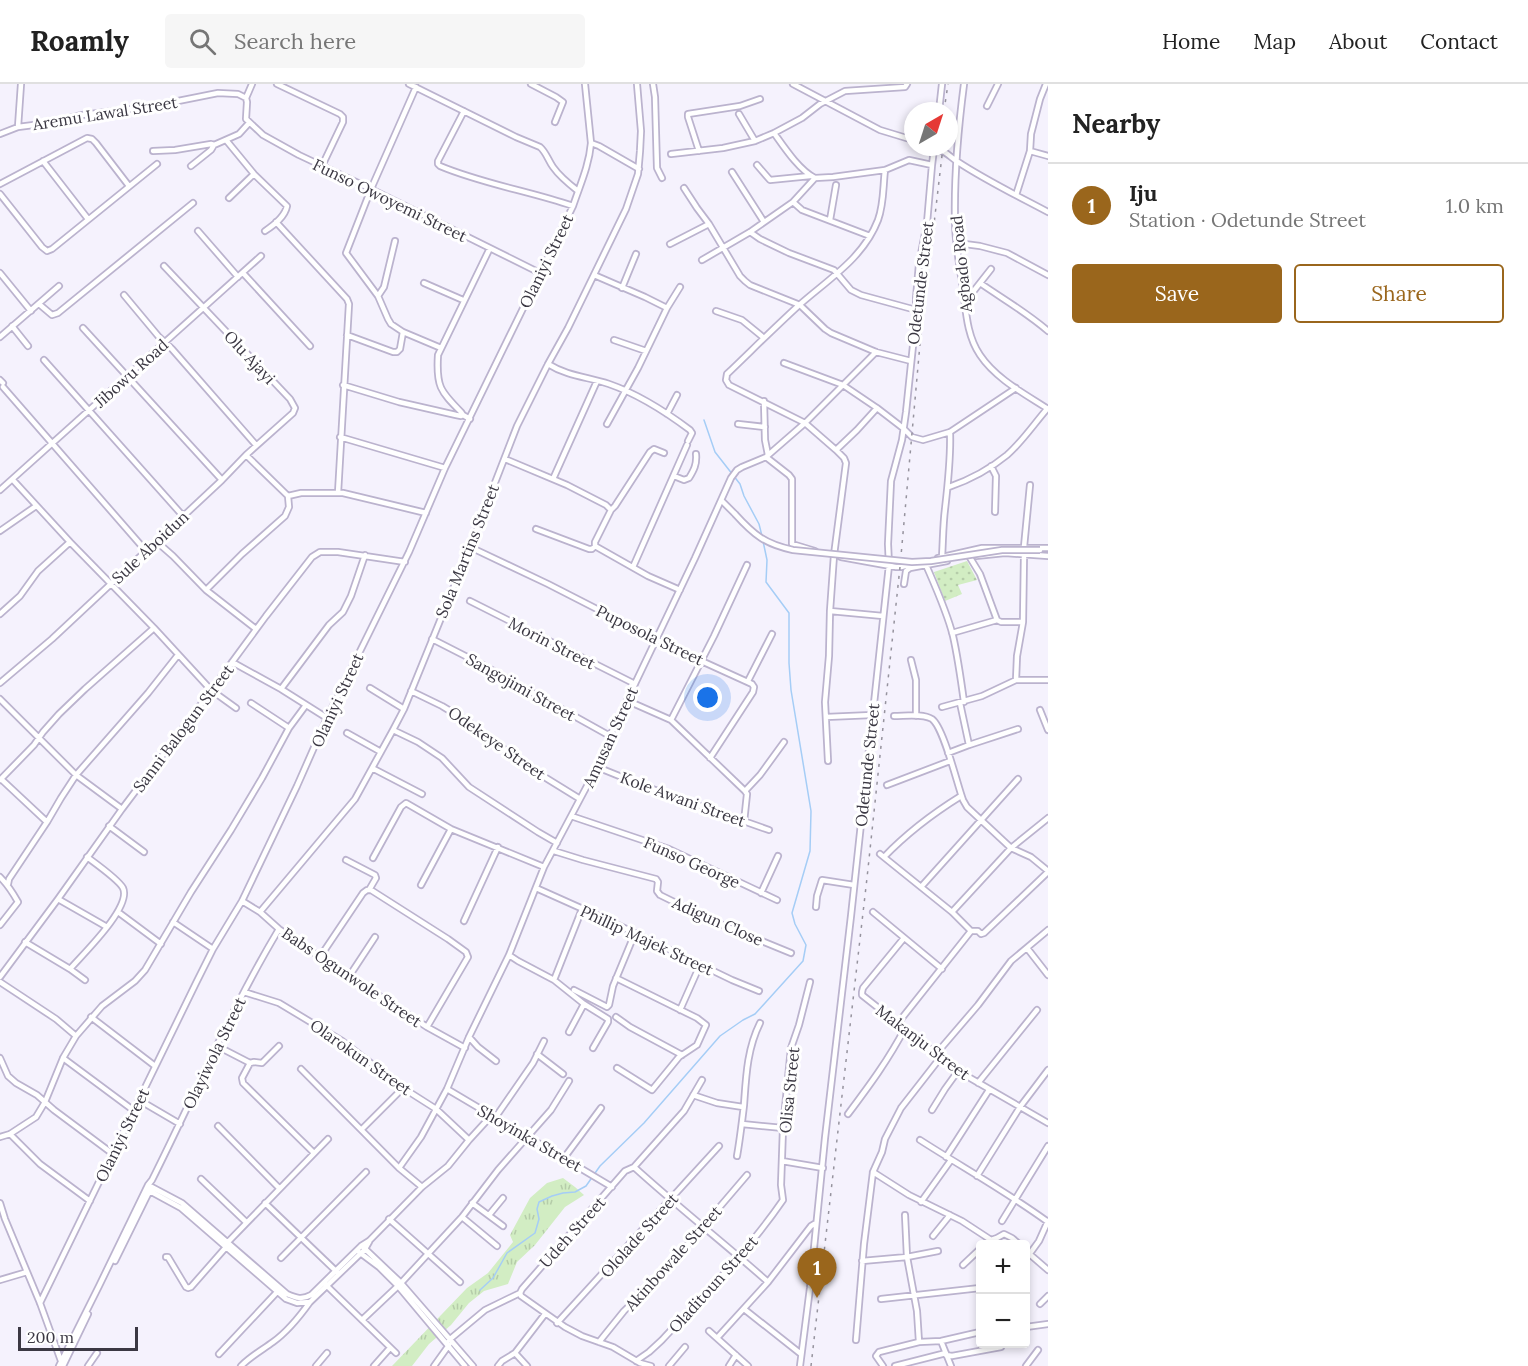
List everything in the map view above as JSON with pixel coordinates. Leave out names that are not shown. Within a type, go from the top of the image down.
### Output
[{"type":"street","points":[[18,126],[21,84]]},
{"type":"street","points":[[218,84],[218,93]]},
{"type":"street","points":[[153,151],[214,145],[239,134],[247,121],[246,98],[252,84]]},
{"type":"street","points":[[277,84],[343,117],[344,122],[322,166]]},
{"type":"street","points":[[409,84],[540,147],[561,177],[578,191]]},
{"type":"street","points":[[531,84],[563,102],[555,122]]},
{"type":"street","name":"Olaniyi Street","points":[[40,1303],[213,949],[242,901],[327,717],[405,562],[445,468],[573,206],[589,161],[591,143],[585,84]]},
{"type":"street","name":"Sola Martins Street","points":[[260,912],[355,799],[404,708],[517,426],[626,209],[639,169],[641,131],[637,84]]},
{"type":"street","points":[[653,84],[657,168],[662,178]]},
{"type":"street","points":[[793,84],[880,130],[904,137]]},
{"type":"street","points":[[802,89],[807,84]]},
{"type":"street","points":[[671,154],[723,148],[755,141],[802,118],[820,104],[845,91],[905,87],[908,84]]},
{"type":"street","points":[[940,102],[942,84]]},
{"type":"street","name":"Agbado Road","points":[[964,84],[956,161],[955,223],[968,328],[980,355],[995,372],[1047,409]]},
{"type":"street","points":[[987,106],[998,84]]},
{"type":"street","points":[[1016,195],[1030,151],[1031,134],[1046,84]]},
{"type":"street","points":[[416,87],[371,189],[346,253],[378,296],[388,319],[403,332],[441,348]]},
{"type":"street","name":"Aremu Lawal Street","points":[[0,134],[18,126],[148,107],[218,93],[238,94],[246,98]]},
{"type":"street","points":[[699,151],[688,114],[740,106],[760,99]]},
{"type":"street","points":[[1040,99],[1048,103]]},
{"type":"street","points":[[464,111],[438,161],[440,166],[463,176],[547,197],[573,206]]},
{"type":"street","points":[[739,114],[755,141]]},
{"type":"street","name":"Funso Owoyemi Street","points":[[247,121],[263,135],[299,155],[540,273]]},
{"type":"street","points":[[774,133],[790,154],[813,177]]},
{"type":"street","points":[[0,184],[87,138],[96,143],[129,186]]},
{"type":"street","points":[[226,140],[287,206],[286,211],[265,231]]},
{"type":"street","points":[[591,143],[639,169]]},
{"type":"street","points":[[191,166],[214,145]]},
{"type":"street","points":[[1030,151],[1048,156]]},
{"type":"street","points":[[757,165],[770,180],[833,177],[885,170],[909,160],[932,165],[932,156]]},
{"type":"street","points":[[949,156],[1048,212]]},
{"type":"street","points":[[43,161],[88,219]]},
{"type":"street","points":[[0,194],[42,248],[47,250],[52,249],[157,164]]},
{"type":"street","name":"Odetunde Street","points":[[800,1366],[889,565],[891,481],[902,440],[919,264],[927,223],[932,165]]},
{"type":"street","points":[[828,761],[825,702],[830,611],[834,555],[846,463],[836,450],[805,423],[729,385],[726,380],[727,374],[764,338],[855,257],[878,220],[885,170]]},
{"type":"street","points":[[732,172],[764,222]]},
{"type":"street","points":[[229,198],[255,174]]},
{"type":"street","points":[[702,260],[750,232],[793,202],[813,177]]},
{"type":"street","points":[[830,220],[836,185]]},
{"type":"street","points":[[684,188],[740,276],[750,285],[800,305],[825,329],[876,352],[911,361]]},
{"type":"street","points":[[793,202],[802,210],[870,236]]},
{"type":"street","points":[[39,304],[48,314],[58,313],[194,203]]},
{"type":"street","points":[[276,222],[347,299],[348,335],[343,385],[338,493]]},
{"type":"street","points":[[670,244],[709,224]]},
{"type":"street","points":[[198,231],[310,346]]},
{"type":"street","points":[[750,232],[789,253],[834,270],[851,290],[861,295],[916,310]]},
{"type":"street","points":[[378,296],[384,287],[395,241]]},
{"type":"street","points":[[957,243],[1000,250],[1048,275]]},
{"type":"street","points":[[470,419],[445,396],[440,387],[437,371],[438,355],[489,248]]},
{"type":"street","points":[[622,288],[636,254]]},
{"type":"street","name":"Jibowu Road","points":[[0,490],[261,256]]},
{"type":"street","name":"Olu Ajayi","points":[[164,266],[290,399],[295,408]]},
{"type":"street","points":[[965,302],[990,268]]},
{"type":"street","points":[[0,273],[31,311]]},
{"type":"street","points":[[594,275],[667,308]]},
{"type":"street","points":[[424,283],[463,300]]},
{"type":"street","points":[[980,284],[1012,303],[1048,331]]},
{"type":"street","points":[[0,337],[59,286]]},
{"type":"street","points":[[607,424],[639,368],[680,286]]},
{"type":"street","points":[[124,295],[256,445]]},
{"type":"street","points":[[716,310],[742,320],[764,338]]},
{"type":"street","points":[[12,326],[28,346]]},
{"type":"street","points":[[83,328],[222,480]]},
{"type":"street","points":[[348,335],[398,352],[403,332]]},
{"type":"street","points":[[614,340],[646,351]]},
{"type":"street","name":"Amusan Street","points":[[399,1168],[413,1149],[447,1089],[469,1037],[509,955],[544,867],[597,768],[731,478],[736,470],[767,456],[805,423],[876,352]]},
{"type":"street","points":[[44,360],[183,516]]},
{"type":"street","points":[[784,363],[843,385],[877,408],[912,437],[923,441],[950,432],[1016,388]]},
{"type":"street","points":[[548,364],[572,376],[626,390],[667,414],[692,433],[633,567]]},
{"type":"street","points":[[553,479],[597,381]]},
{"type":"street","points":[[2,383],[52,445],[146,551]]},
{"type":"street","points":[[343,385],[399,402],[456,416],[463,415]]},
{"type":"street","points":[[667,414],[677,395]]},
{"type":"street","points":[[764,401],[767,456],[792,479],[792,544],[834,555],[902,567],[906,564],[982,548],[1048,549]]},
{"type":"street","name":"Sule Aboidun","points":[[0,683],[52,639],[157,542],[246,454],[293,413],[295,408]]},
{"type":"street","points":[[836,450],[877,408]]},
{"type":"street","points":[[949,487],[966,480],[1008,454],[1047,409]]},
{"type":"street","points":[[738,424],[765,427]]},
{"type":"street","points":[[942,557],[949,487],[950,432]]},
{"type":"street","points":[[340,437],[445,468]]},
{"type":"street","points":[[536,529],[592,549],[611,510],[652,450],[664,453]]},
{"type":"street","points":[[206,590],[285,516],[289,507],[288,496],[246,454]]},
{"type":"street","points":[[674,476],[684,480],[689,478],[694,471],[696,454]]},
{"type":"street","points":[[505,459],[553,479],[606,505],[611,510]]},
{"type":"street","points":[[991,466],[996,476],[995,512]]},
{"type":"street","points":[[0,480],[5,486]]},
{"type":"street","points":[[13,480],[211,690],[236,708]]},
{"type":"street","points":[[1024,547],[1030,485]]},
{"type":"street","points":[[288,496],[343,492],[426,513]]},
{"type":"street","points":[[722,501],[752,532],[766,542],[793,550],[912,562],[1002,550],[1048,549]]},
{"type":"street","points":[[0,531],[36,506]]},
{"type":"street","points":[[0,614],[26,589],[38,571],[70,542]]},
{"type":"street","points":[[157,542],[206,590],[256,629]]},
{"type":"street","points":[[595,546],[680,590]]},
{"type":"street","name":"Puposola Street","points":[[470,547],[657,640],[748,681]]},
{"type":"street","name":"Sanni Balogun Street","points":[[0,976],[256,629],[316,554],[320,552],[365,555],[405,562]]},
{"type":"street","points":[[904,584],[907,570],[910,568],[969,556],[1005,554],[1048,556]]},
{"type":"street","points":[[281,689],[329,625],[344,612],[365,555]]},
{"type":"street","points":[[1016,680],[1017,656],[1023,622],[1024,555]]},
{"type":"street","points":[[969,556],[980,574],[997,620]]},
{"type":"street","points":[[671,720],[747,565]]},
{"type":"street","points":[[926,565],[952,633],[958,659],[969,745]]},
{"type":"street","name":"Morin Street","points":[[470,601],[635,684]]},
{"type":"street","points":[[830,611],[883,615]]},
{"type":"street","points":[[952,633],[997,620],[1023,622]]},
{"type":"street","points":[[47,822],[1,780],[59,714],[154,628]]},
{"type":"street","points":[[710,758],[753,692],[754,687],[748,681],[772,634]]},
{"type":"street","name":"Sangojimi Street","points":[[432,639],[610,736]]},
{"type":"street","points":[[0,925],[18,902],[8,888],[9,879],[76,775],[178,655]]},
{"type":"street","points":[[911,660],[916,680],[916,716]]},
{"type":"street","points":[[232,662],[327,717]]},
{"type":"street","points":[[942,707],[982,696],[1016,680],[1048,680]]},
{"type":"street","points":[[370,688],[404,708]]},
{"type":"street","name":"Odekeye Street","points":[[411,691],[470,723],[525,765],[580,799]]},
{"type":"street","points":[[0,699],[76,775],[122,809]]},
{"type":"street","points":[[628,701],[671,720],[745,791],[747,794],[744,822]]},
{"type":"street","points":[[251,703],[288,728]]},
{"type":"street","points":[[0,1137],[10,1134],[36,1117],[45,1102],[63,1058],[76,1036],[102,1006],[135,981],[145,970],[262,778],[288,728],[306,705]]},
{"type":"street","points":[[1040,710],[1048,730]]},
{"type":"street","points":[[826,717],[872,715]]},
{"type":"street","points":[[894,716],[929,717],[936,723],[951,761],[961,796],[967,807],[1011,848],[1031,856],[1048,872],[981,934],[978,931],[971,931],[952,912],[882,855],[931,815],[961,796]]},
{"type":"street","points":[[948,753],[1018,729]]},
{"type":"street","points":[[393,730],[418,742],[442,758],[469,787],[557,843]]},
{"type":"street","points":[[348,733],[381,752]]},
{"type":"street","points":[[745,791],[784,742]]},
{"type":"street","points":[[887,785],[951,761]]},
{"type":"street","points":[[372,768],[422,794]]},
{"type":"street","name":"Kole Awani Street","points":[[597,768],[769,830]]},
{"type":"street","points":[[921,886],[1018,779]]},
{"type":"street","points":[[373,858],[400,807],[406,803],[450,829],[544,867]]},
{"type":"street","name":"Funso George","points":[[571,816],[669,849],[777,900]]},
{"type":"street","points":[[952,912],[1011,848],[1048,818]]},
{"type":"street","points":[[109,826],[144,852]]},
{"type":"street","points":[[421,885],[450,829]]},
{"type":"street","points":[[464,921],[498,847]]},
{"type":"street","name":"Adigun Close","points":[[554,851],[656,879],[660,895],[713,921],[791,953]]},
{"type":"street","points":[[761,893],[778,856]]},
{"type":"street","points":[[70,969],[118,912],[124,894],[121,885],[87,857]]},
{"type":"street","points":[[320,957],[363,893],[369,890],[376,878],[375,875],[346,860]]},
{"type":"street","points":[[0,877],[8,884]]},
{"type":"street","points":[[816,907],[822,880],[854,885]]},
{"type":"street","name":"Phillip Majek Street","points":[[536,888],[759,991]]},
{"type":"street","points":[[369,890],[466,952],[468,957],[427,1027]]},
{"type":"street","points":[[58,899],[107,927]]},
{"type":"street","name":"Babs Ogunwole Street","points":[[242,901],[320,957],[427,1027],[465,1048]]},
{"type":"street","points":[[554,980],[582,909]]},
{"type":"street","points":[[118,912],[161,944]]},
{"type":"street","points":[[873,912],[942,969]]},
{"type":"street","points":[[173,922],[213,949]]},
{"type":"street","name":"Olayiwola Street","points":[[149,1188],[244,992],[279,929]]},
{"type":"street","points":[[856,1340],[862,1261],[873,1172],[885,1139],[901,1108],[1011,961],[1048,930]]},
{"type":"street","points":[[898,1023],[971,931]]},
{"type":"street","points":[[574,990],[607,1007],[615,978],[635,933]]},
{"type":"street","points":[[350,975],[375,937]]},
{"type":"street","name":"Makanju Street","points":[[904,938],[862,992],[865,998],[958,1071],[1048,1123]]},
{"type":"street","points":[[25,942],[85,980]]},
{"type":"street","points":[[1027,948],[1048,975]]},
{"type":"street","points":[[509,955],[554,980],[608,1020],[593,1048]]},
{"type":"street","points":[[680,1010],[700,965]]},
{"type":"street","points":[[615,978],[704,1022],[706,1027],[697,1045],[682,1055],[652,1090],[617,1068]]},
{"type":"street","points":[[0,981],[56,1019],[76,1036]]},
{"type":"street","name":"Olisa Street","points":[[783,1200],[781,1185],[783,1128],[791,1048],[810,982]]},
{"type":"street","name":"Olarokun Street","points":[[244,992],[279,1003],[342,1041],[403,1088],[436,1109],[469,1140]]},
{"type":"street","points":[[569,1032],[584,1004]]},
{"type":"street","points":[[978,1083],[1038,1010]]},
{"type":"street","points":[[91,1017],[155,1066]]},
{"type":"street","points":[[616,1017],[682,1055]]},
{"type":"street","points":[[737,1156],[748,1058],[760,1023]]},
{"type":"street","points":[[848,1114],[874,1080],[905,1028]]},
{"type":"street","points":[[469,1037],[496,1061]]},
{"type":"street","points":[[241,1366],[258,1350],[285,1331],[309,1299],[326,1285],[422,1187],[448,1166],[469,1140],[493,1117],[533,1063],[544,1041]]},
{"type":"street","points":[[217,1046],[250,1063],[262,1063],[279,1046]]},
{"type":"street","points":[[537,1054],[563,1074]]},
{"type":"street","points":[[63,1058],[134,1110]]},
{"type":"street","points":[[0,1059],[8,1076],[16,1083],[37,1095],[113,1154]]},
{"type":"street","points":[[250,1063],[242,1078],[243,1083],[314,1153]]},
{"type":"street","points":[[301,1069],[399,1168],[422,1187]]},
{"type":"street","points":[[977,1176],[1020,1107],[1048,1070]]},
{"type":"street","points":[[932,1110],[958,1071]]},
{"type":"street","points":[[702,1080],[684,1111],[634,1167],[768,1282]]},
{"type":"street","points":[[362,1320],[400,1284],[462,1217],[498,1170],[555,1105],[569,1081]]},
{"type":"street","points":[[362,1129],[403,1088]]},
{"type":"street","name":"Shoyinka Street","points":[[447,1089],[612,1187]]},
{"type":"street","points":[[921,1202],[989,1090]]},
{"type":"street","points":[[693,1095],[717,1103],[744,1107]]},
{"type":"street","points":[[139,1100],[180,1124]]},
{"type":"street","points":[[564,1158],[601,1108]]},
{"type":"street","points":[[742,1124],[783,1128]]},
{"type":"street","points":[[218,1126],[279,1188]]},
{"type":"street","points":[[10,1134],[40,1164],[90,1201]]},
{"type":"street","points":[[166,1257],[186,1287],[191,1287],[246,1222],[328,1139]]},
{"type":"street","points":[[920,1140],[1048,1221],[1039,1241],[1030,1252]]},
{"type":"street","name":"Ololade Street","points":[[557,1323],[719,1146]]},
{"type":"street","points":[[1002,1221],[1048,1146]]},
{"type":"street","points":[[782,1161],[823,1168]]},
{"type":"street","name":"Udeh Street","points":[[520,1293],[625,1171],[634,1167]]},
{"type":"street","points":[[281,1258],[366,1172]]},
{"type":"street","points":[[873,1172],[921,1202],[962,1221],[991,1240],[1004,1234],[1014,1240]]},
{"type":"street","name":"Akinbowale Street","points":[[599,1342],[624,1311],[665,1270],[747,1175]]},
{"type":"street","points":[[201,1179],[246,1222]]},
{"type":"street","points":[[61,1364],[149,1188],[181,1208],[287,1294],[309,1299]]},
{"type":"street","points":[[489,1215],[503,1198]]},
{"type":"street","name":"Oladitoun Street","points":[[639,1364],[739,1256],[766,1225],[783,1200]]},
{"type":"street","points":[[0,1203],[2,1219],[40,1303],[61,1364]]},
{"type":"street","points":[[265,1203],[338,1273]]},
{"type":"street","points":[[472,1203],[503,1226]]},
{"type":"street","points":[[905,1215],[907,1257],[915,1296],[919,1342]]},
{"type":"street","points":[[933,1236],[950,1215]]},
{"type":"street","points":[[462,1217],[497,1246]]},
{"type":"street","points":[[389,1219],[460,1282]]},
{"type":"street","points":[[717,1338],[768,1282],[811,1226],[816,1223]]},
{"type":"street","points":[[226,1244],[290,1300],[300,1303],[309,1299]]},
{"type":"street","points":[[361,1249],[426,1310],[465,1366]]},
{"type":"street","points":[[862,1261],[907,1257],[938,1251]]},
{"type":"street","points":[[963,1265],[976,1254]]},
{"type":"street","points":[[1030,1257],[1048,1270]]},
{"type":"street","points":[[0,1280],[27,1272]]},
{"type":"street","points":[[326,1285],[396,1353]]},
{"type":"street","points":[[881,1299],[976,1289]]},
{"type":"street","points":[[219,1354],[278,1291]]},
{"type":"street","points":[[434,1366],[449,1342],[485,1310],[520,1293],[557,1323],[582,1336],[613,1347],[639,1364],[651,1366]]},
{"type":"street","points":[[1040,1304],[1048,1296]]},
{"type":"street","points":[[744,1309],[801,1354]]},
{"type":"street","points":[[498,1366],[515,1353],[545,1314]]},
{"type":"street","points":[[1030,1326],[1048,1324]]},
{"type":"street","points":[[709,1331],[748,1366]]},
{"type":"street","points":[[881,1365],[876,1356],[879,1352],[919,1342],[941,1341],[976,1333]]},
{"type":"street","points":[[941,1341],[951,1366]]},
{"type":"street","points":[[449,1342],[473,1366]]},
{"type":"street","points":[[669,1366],[685,1347]]},
{"type":"street","points":[[374,1366],[390,1348]]},
{"type":"street","points":[[895,1366],[946,1354],[952,1356],[996,1348]]},
{"type":"street","points":[[1026,1366],[1038,1350]]},
{"type":"street","points":[[88,1366],[97,1353]]},
{"type":"street","points":[[316,1366],[327,1353]]},
{"type":"street","points":[[515,1353],[527,1366]]},
{"type":"street","points":[[729,1366],[735,1355]]},
{"type":"green space","points":[[967,561],[977,580],[958,585],[962,594],[945,601],[934,572]]},
{"type":"green space","points":[[563,1178],[584,1195],[565,1207],[535,1245],[517,1262],[508,1284],[484,1291],[469,1303],[451,1325],[429,1344],[412,1366],[392,1366],[467,1288],[488,1273],[513,1242],[510,1235],[530,1198],[547,1183]]},
{"type":"waterway","points":[[704,420],[715,452],[740,484],[759,524],[762,536]]},
{"type":"waterway","points":[[480,1290],[493,1278],[507,1253],[535,1233],[539,1219],[537,1209],[539,1202],[552,1196],[575,1192],[586,1186],[600,1166],[644,1123],[720,1036],[755,1014],[803,961],[806,945],[792,913],[810,851],[811,811],[791,690],[789,613],[766,582],[767,560],[763,541]]},
{"type":"railway","points":[[945,102],[948,84]]},
{"type":"railway","points":[[811,1366],[867,878],[900,567],[920,344],[942,156]]},
{"type":"place","name":"Iju","points":[[817,1298]]}]
